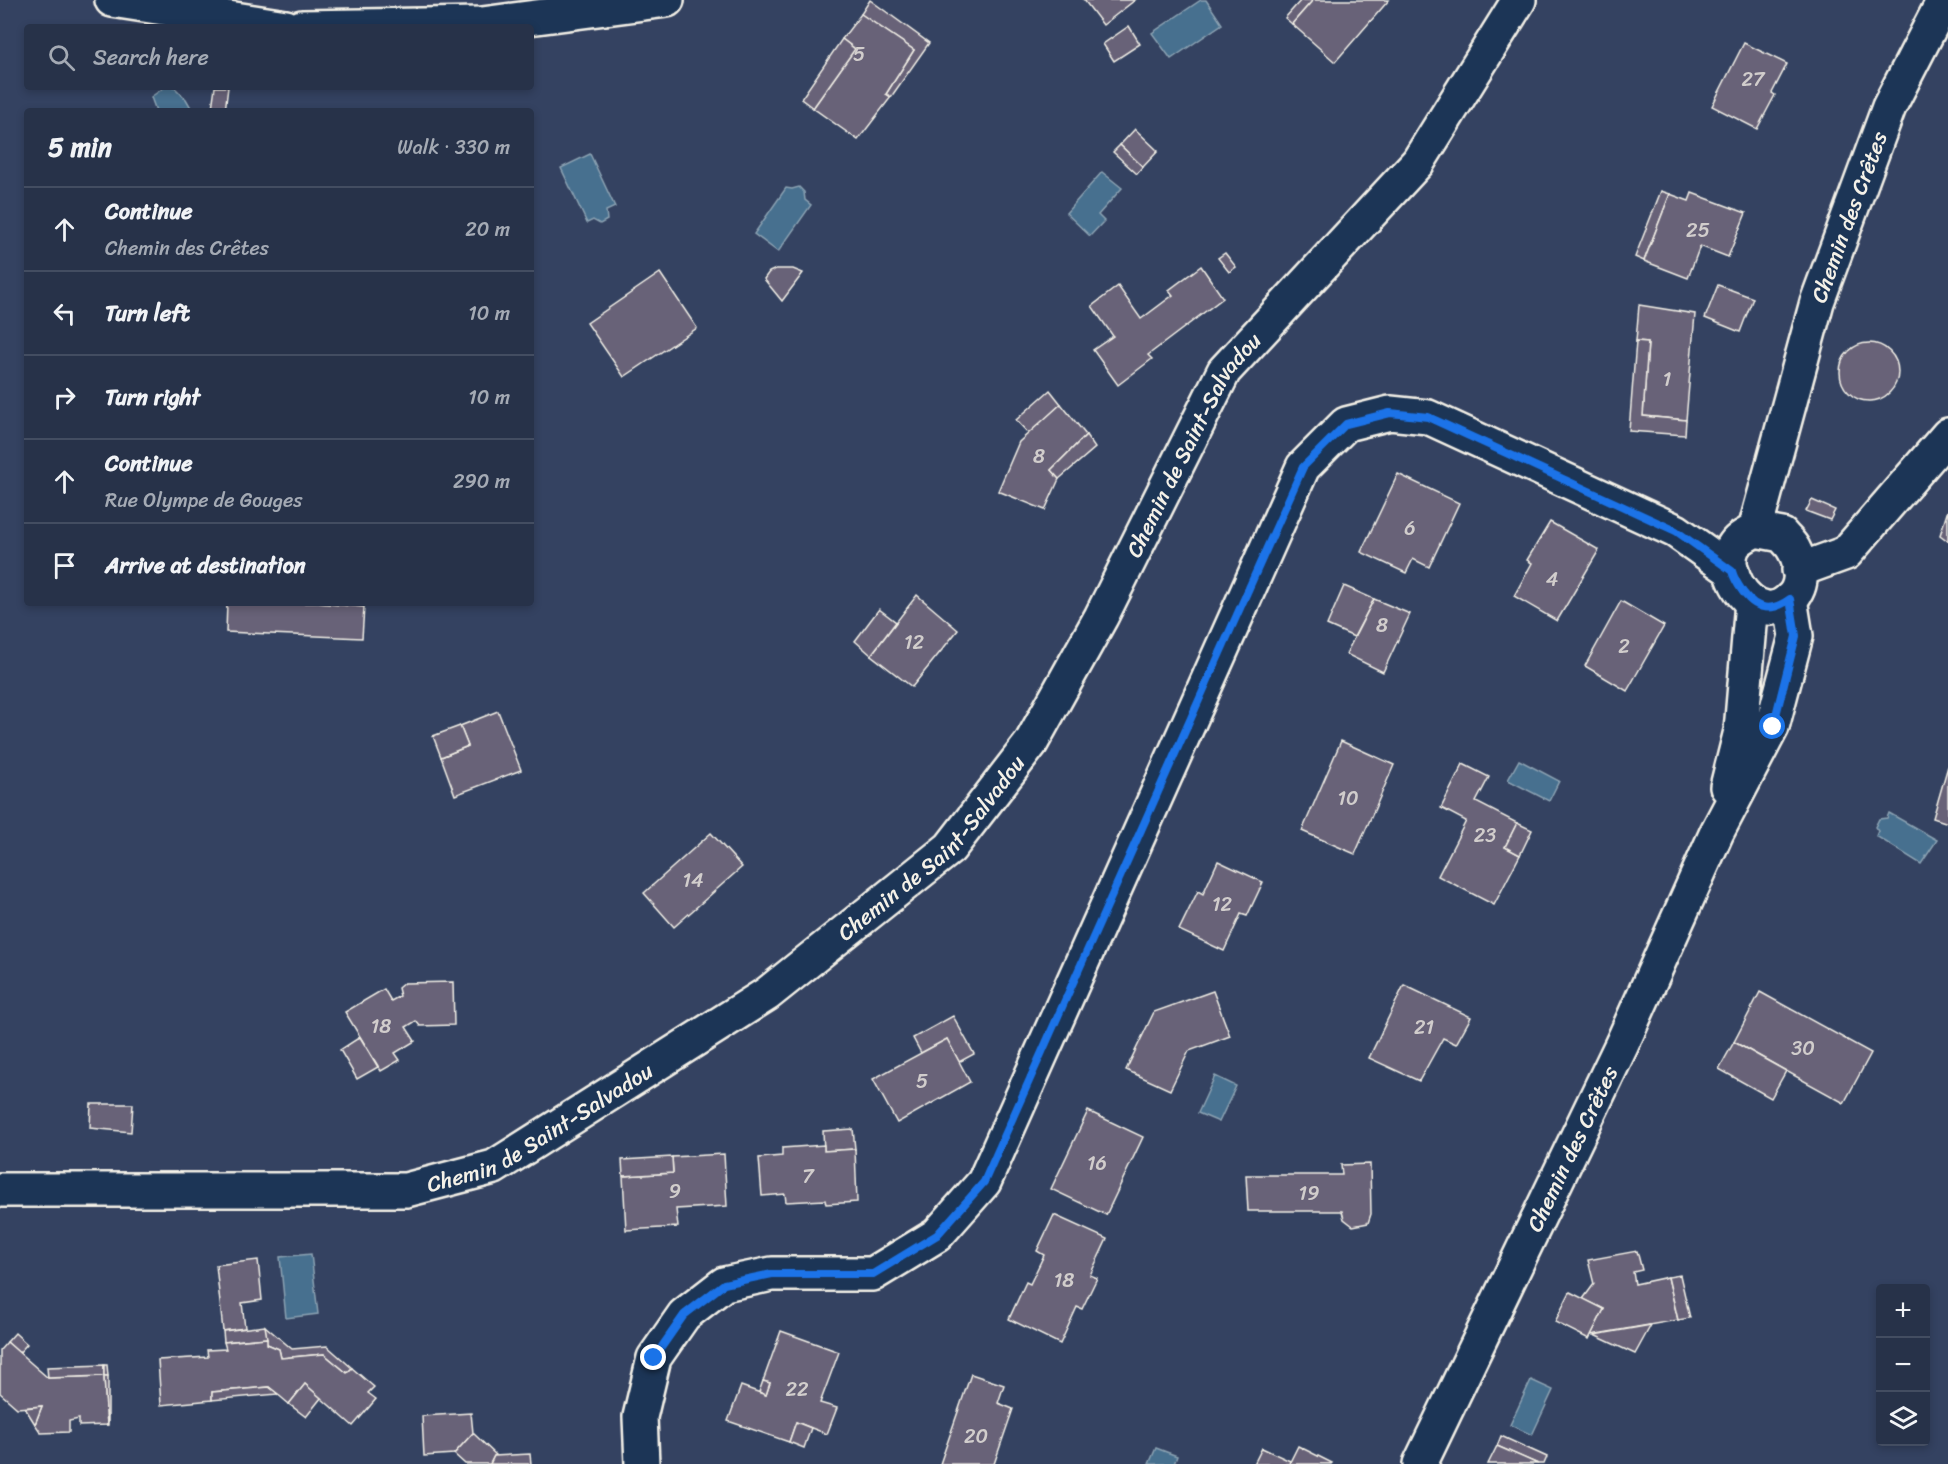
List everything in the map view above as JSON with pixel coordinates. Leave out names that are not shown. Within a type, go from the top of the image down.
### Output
[{"type":"street","points":[[112,0],[267,24]]},
{"type":"street","points":[[337,24],[667,0]]},
{"type":"street","name":"Chemin de Saint-Salvadou","points":[[0,1190],[406,1190],[494,1167],[767,994],[950,848],[1031,743],[1101,617],[1224,371],[1418,162],[1518,0]]},
{"type":"street","name":"Chemin des Crêtes","points":[[1759,534],[1817,302],[1885,118],[1944,0]]},
{"type":"street","points":[[642,1464],[640,1417],[654,1358],[684,1315],[724,1284],[772,1274],[873,1274],[937,1235],[984,1182],[1303,467],[1346,424],[1390,413],[1428,417],[1676,531],[1732,571]]},
{"type":"street","points":[[1759,534],[1738,539],[1732,549],[1730,563],[1733,579],[1752,603],[1768,609],[1781,606],[1795,585],[1846,553],[1948,435]]},
{"type":"street","points":[[1659,523],[1782,535],[1794,550],[1795,585]]},
{"type":"street","name":"Chemin des Crêtes","points":[[1420,1464],[1622,1044],[1717,832],[1773,727],[1796,636],[1795,585]]},
{"type":"street","name":"Chemin des Crêtes","points":[[1717,832],[1741,731],[1752,603]]},
{"type":"water","points":[[1201,0],[1206,0],[1222,24],[1171,59],[1152,33]]},
{"type":"water","points":[[161,90],[177,90],[191,108],[155,108],[151,97]]},
{"type":"water","points":[[590,154],[615,207],[606,211],[607,220],[600,224],[593,220],[587,223],[561,168]]},
{"type":"water","points":[[1102,172],[1122,188],[1098,215],[1104,221],[1090,236],[1066,213]]},
{"type":"water","points":[[799,187],[804,192],[805,200],[811,205],[778,252],[754,234],[786,188]]},
{"type":"water","points":[[1519,760],[1559,781],[1549,801],[1508,780]]},
{"type":"water","points":[[1889,813],[1937,840],[1921,864],[1876,836],[1878,831],[1875,827],[1879,819],[1887,818]]},
{"type":"water","points":[[1215,1076],[1236,1086],[1219,1122],[1198,1113]]},
{"type":"water","points":[[311,1254],[318,1314],[286,1318],[280,1257]]},
{"type":"water","points":[[1531,1380],[1553,1390],[1532,1435],[1510,1425]]},
{"type":"water","points":[[1156,1448],[1177,1456],[1174,1464],[1149,1464]]},
{"type":"building","points":[[870,0],[929,43],[891,97],[886,94],[914,50],[861,14]]},
{"type":"building","points":[[1084,0],[1135,0],[1103,25]]},
{"type":"building","points":[[1301,0],[1313,0],[1292,24],[1285,18]]},
{"type":"building","points":[[1313,0],[1389,0],[1335,62],[1292,24]]},
{"type":"building","points":[[861,14],[914,50],[886,94],[891,97],[858,140],[813,108],[855,49],[842,39]]},
{"type":"building","points":[[1129,26],[1140,44],[1114,61],[1103,44]]},
{"type":"building","points":[[842,39],[855,49],[813,108],[801,99]]},
{"type":"building","points":[[1744,43],[1787,64],[1772,93],[1775,95],[1757,129],[1712,106]]},
{"type":"building","points":[[215,90],[228,90],[225,108],[212,108]]},
{"type":"building","points":[[1135,129],[1158,151],[1143,167],[1120,145]]},
{"type":"building","points":[[1120,145],[1143,167],[1137,174],[1113,152]]},
{"type":"building","points":[[1661,191],[1670,194],[1644,261],[1635,257]]},
{"type":"building","points":[[1692,193],[1746,213],[1728,257],[1700,246],[1688,278],[1644,261],[1670,194],[1689,201]]},
{"type":"building","points":[[1225,253],[1236,267],[1229,272],[1218,258]]},
{"type":"building","points":[[1201,266],[1223,298],[1148,355],[1152,359],[1118,385],[1093,350],[1113,336],[1092,306],[1118,286],[1141,319],[1173,295],[1169,290]]},
{"type":"building","points":[[776,269],[793,269],[803,273],[782,301],[764,279],[769,272]]},
{"type":"building","points":[[660,273],[697,328],[624,377],[587,323]]},
{"type":"building","points":[[1718,285],[1753,298],[1740,332],[1705,318]]},
{"type":"building","points":[[1639,305],[1695,314],[1686,420],[1643,416],[1648,342],[1636,341]]},
{"type":"building","points":[[1636,341],[1648,342],[1643,416],[1686,420],[1685,435],[1629,431]]},
{"type":"building","points":[[1869,343],[1880,345],[1893,356],[1898,372],[1896,383],[1885,396],[1869,401],[1858,399],[1845,388],[1840,372],[1842,361],[1853,348]]},
{"type":"building","points":[[1050,390],[1061,404],[1029,434],[1016,420]]},
{"type":"building","points":[[1061,404],[1086,435],[1051,470],[1059,479],[1045,510],[998,491],[1019,442]]},
{"type":"building","points":[[1086,435],[1095,448],[1059,479],[1051,470]]},
{"type":"building","points":[[1398,474],[1459,503],[1429,567],[1413,559],[1406,573],[1361,552]]},
{"type":"building","points":[[1812,500],[1835,510],[1830,520],[1806,511]]},
{"type":"building","points":[[1948,510],[1948,541],[1940,535]]},
{"type":"building","points":[[1550,522],[1599,550],[1557,621],[1514,596],[1532,563],[1527,560]]},
{"type":"building","points":[[1344,586],[1374,599],[1354,637],[1327,625]]},
{"type":"building","points":[[917,595],[958,630],[912,687],[871,655]]},
{"type":"building","points":[[1374,599],[1410,614],[1383,672],[1346,654]]},
{"type":"building","points":[[1621,601],[1664,626],[1627,691],[1585,666]]},
{"type":"building","points":[[227,606],[364,607],[362,638],[226,632]]},
{"type":"building","points":[[879,609],[896,622],[871,655],[855,641]]},
{"type":"building","points":[[498,711],[521,770],[455,795],[441,757],[468,746],[460,726]]},
{"type":"building","points":[[460,726],[468,746],[441,757],[433,736]]},
{"type":"building","points":[[1341,741],[1394,765],[1355,854],[1302,831]]},
{"type":"building","points":[[1463,764],[1489,777],[1476,802],[1517,823],[1505,847],[1520,855],[1494,905],[1438,876],[1466,821],[1441,808]]},
{"type":"building","points":[[1948,766],[1948,823],[1933,818]]},
{"type":"building","points":[[1517,823],[1532,830],[1520,855],[1505,847]]},
{"type":"building","points":[[711,833],[742,867],[674,927],[644,893]]},
{"type":"building","points":[[1218,861],[1263,882],[1247,916],[1241,914],[1224,951],[1179,930],[1198,891],[1203,894]]},
{"type":"building","points":[[453,982],[454,1025],[420,1026],[416,1021],[406,1027],[415,1041],[395,1053],[400,1060],[381,1071],[345,1012],[384,989],[391,1001],[400,996],[398,988],[404,983]]},
{"type":"building","points":[[1404,985],[1471,1017],[1456,1044],[1443,1038],[1419,1081],[1369,1058]]},
{"type":"building","points":[[1213,991],[1230,1036],[1189,1051],[1170,1090],[1126,1070],[1154,1012]]},
{"type":"building","points":[[1760,992],[1871,1053],[1844,1103],[1734,1042]]},
{"type":"building","points":[[953,1016],[974,1054],[959,1062],[947,1039],[921,1053],[913,1038]]},
{"type":"building","points":[[360,1037],[378,1067],[357,1079],[340,1050]]},
{"type":"building","points":[[947,1039],[970,1082],[897,1123],[873,1079]]},
{"type":"building","points":[[1734,1042],[1786,1071],[1771,1098],[1719,1069]]},
{"type":"building","points":[[91,1104],[133,1104],[131,1132],[90,1128]]},
{"type":"building","points":[[1088,1111],[1143,1137],[1106,1215],[1051,1189]]},
{"type":"building","points":[[853,1129],[855,1149],[824,1151],[823,1131]]},
{"type":"building","points":[[824,1145],[824,1151],[855,1149],[857,1202],[826,1204],[825,1200],[786,1202],[785,1194],[762,1196],[759,1158],[782,1156],[782,1148]]},
{"type":"building","points":[[724,1154],[727,1206],[676,1209],[678,1227],[626,1230],[623,1176],[673,1173],[672,1157]]},
{"type":"building","points":[[672,1157],[673,1173],[623,1176],[622,1160]]},
{"type":"building","points":[[1370,1164],[1371,1214],[1368,1223],[1353,1226],[1344,1219],[1342,1211],[1248,1211],[1246,1175],[1342,1175],[1341,1165]]},
{"type":"building","points":[[1054,1215],[1107,1239],[1090,1275],[1097,1278],[1082,1309],[1077,1307],[1060,1344],[1009,1319],[1026,1282],[1030,1284],[1044,1255],[1037,1251]]},
{"type":"building","points":[[1637,1251],[1642,1270],[1633,1272],[1635,1284],[1668,1277],[1678,1320],[1591,1335],[1604,1309],[1583,1299],[1594,1284],[1588,1260]]},
{"type":"building","points":[[258,1260],[262,1300],[242,1303],[245,1328],[223,1331],[216,1265]]},
{"type":"building","points":[[1680,1275],[1690,1318],[1678,1320],[1668,1277]]},
{"type":"building","points":[[1570,1292],[1604,1309],[1589,1339],[1555,1322]]},
{"type":"building","points":[[1651,1325],[1635,1354],[1594,1335]]},
{"type":"building","points":[[265,1326],[292,1349],[327,1346],[352,1368],[347,1373],[324,1354],[281,1358],[279,1349],[267,1344]]},
{"type":"building","points":[[265,1326],[267,1338],[224,1342],[223,1331]]},
{"type":"building","points":[[781,1331],[839,1352],[820,1403],[837,1408],[827,1434],[796,1422],[789,1442],[728,1421],[741,1386],[766,1395],[770,1383],[763,1381]]},
{"type":"building","points":[[15,1333],[27,1344],[19,1353],[7,1342]]},
{"type":"building","points":[[267,1338],[267,1344],[279,1349],[281,1358],[324,1354],[347,1373],[352,1368],[374,1387],[368,1393],[376,1399],[353,1426],[305,1384],[289,1404],[269,1387],[212,1392],[212,1400],[161,1405],[158,1360],[208,1357],[207,1350],[226,1349],[224,1342]]},
{"type":"building","points":[[7,1342],[48,1378],[104,1376],[107,1425],[79,1426],[79,1419],[69,1421],[69,1432],[41,1433],[35,1424],[42,1406],[17,1408],[0,1393],[0,1350]]},
{"type":"building","points":[[104,1365],[104,1376],[48,1378],[47,1367]]},
{"type":"building","points":[[104,1365],[107,1365],[108,1376],[104,1376]]},
{"type":"building","points":[[971,1374],[1004,1385],[998,1403],[1013,1409],[994,1464],[940,1464]]},
{"type":"building","points":[[104,1376],[108,1376],[108,1425],[107,1425]]},
{"type":"building","points":[[763,1381],[770,1383],[766,1395],[759,1392]]},
{"type":"building","points":[[305,1384],[321,1398],[306,1417],[289,1404]]},
{"type":"building","points":[[269,1387],[278,1394],[212,1400],[212,1392]]},
{"type":"building","points":[[42,1406],[35,1424],[25,1408]]},
{"type":"building","points":[[471,1413],[473,1433],[454,1454],[424,1456],[422,1416]]},
{"type":"building","points":[[796,1422],[811,1428],[804,1448],[789,1442]]},
{"type":"building","points":[[473,1433],[497,1456],[494,1456],[490,1464],[465,1464],[454,1454]]},
{"type":"building","points":[[1501,1436],[1547,1457],[1544,1464],[1538,1464],[1497,1446]]},
{"type":"building","points":[[1298,1446],[1332,1463],[1289,1464]]},
{"type":"building","points":[[1497,1446],[1538,1464],[1488,1464]]},
{"type":"building","points":[[1262,1448],[1290,1461],[1289,1464],[1254,1464]]},
{"type":"building","points":[[530,1454],[531,1464],[490,1464],[494,1456]]},
{"type":"route","points":[[654,1358],[684,1315],[724,1284],[772,1274],[873,1274],[937,1235],[984,1182],[1303,467],[1346,424],[1390,413],[1428,417],[1676,531],[1732,571],[1733,579],[1742,592],[1757,605],[1768,609],[1781,606],[1790,599],[1796,636],[1773,727]]}]
